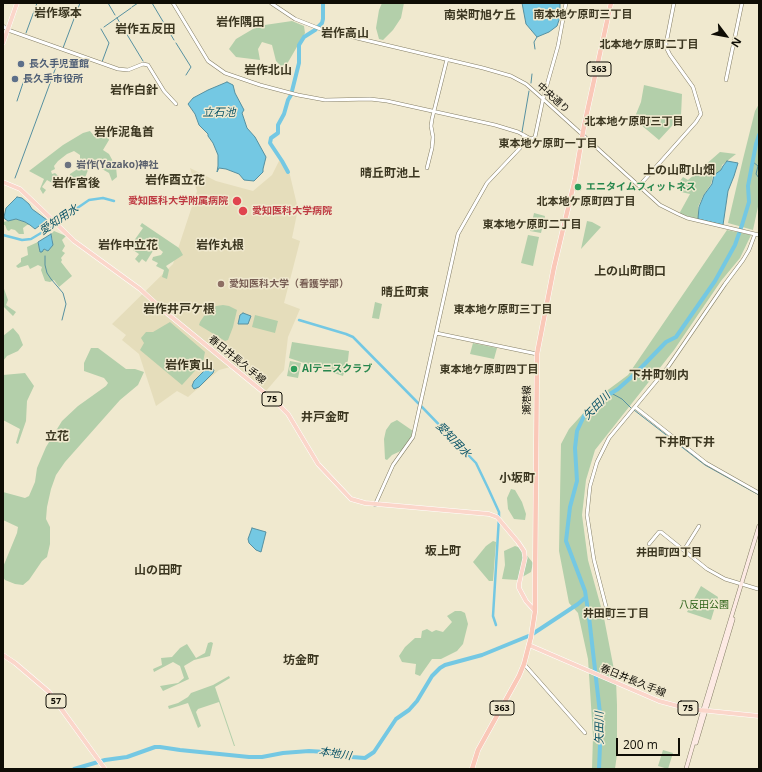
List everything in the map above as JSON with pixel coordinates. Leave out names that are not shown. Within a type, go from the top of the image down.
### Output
[{"type":"highway","name":"瀬港線","points":[[529,645],[535,612],[537,354],[554,266],[587,127],[612,3]]},
{"type":"highway","name":"363","points":[[472,769],[478,750],[519,676],[529,645]]},
{"type":"main road","points":[[3,43],[17,3]]},
{"type":"main road","name":"春日井長久手線","points":[[3,182],[20,189],[85,250],[140,289],[163,310],[278,404],[288,414],[305,445],[321,469],[353,500],[375,505],[489,514],[502,521],[524,551],[525,558],[519,588],[526,601],[535,612]]},
{"type":"main road","points":[[687,769],[759,526]]},
{"type":"main road","points":[[742,584],[759,534]]},
{"type":"main road","name":"春日井長久手線","points":[[529,645],[659,702],[684,708],[759,716]]},
{"type":"main road","name":"57","points":[[3,655],[15,663],[49,692],[105,769]]},
{"type":"street","points":[[173,3],[208,61],[225,73],[260,85],[310,97],[334,101],[377,100],[495,125],[518,132],[531,139],[534,138],[558,46],[566,3]]},
{"type":"street","name":"中央通り","points":[[271,3],[295,19],[314,27],[508,75],[526,84],[660,205],[678,214],[756,234]]},
{"type":"street","points":[[639,186],[696,122],[701,114],[694,87],[667,49],[666,44],[674,3]]},
{"type":"street","points":[[726,80],[742,3]]},
{"type":"street","points":[[3,26],[8,30],[118,69],[128,70],[143,64],[148,65],[164,91],[176,104]]},
{"type":"street","points":[[427,168],[433,138],[431,126],[447,59]]},
{"type":"street","points":[[375,505],[393,465],[413,437],[458,234],[487,183],[520,148],[524,135]]},
{"type":"street","points":[[609,618],[590,535],[587,515],[589,494],[600,452],[609,438],[668,367],[725,284],[744,260],[756,234]]},
{"type":"street","points":[[436,333],[537,354]]},
{"type":"street","points":[[635,407],[706,464],[759,493]]},
{"type":"street","points":[[684,550],[699,526]]},
{"type":"street","points":[[649,544],[660,532],[707,569],[725,579],[758,589]]},
{"type":"street","points":[[524,664],[585,733]]},
{"type":"shaded area","name":"愛知医科大学（看護学部）","points":[[281,157],[289,171],[298,209],[292,238],[300,241],[284,303],[300,309],[288,337],[284,370],[266,391],[234,366],[219,370],[188,397],[177,391],[156,406],[139,354],[122,340],[126,335],[112,324],[173,264],[197,191],[190,168],[216,181],[253,191],[272,175]]},
{"type":"green space","points":[[382,3],[404,3],[401,18],[393,30],[383,40],[379,39],[376,28],[379,10]]},
{"type":"green space","points":[[292,21],[304,26],[305,33],[287,64],[281,66],[276,61],[272,45],[262,42],[258,49],[260,60],[236,57],[229,49],[236,39],[258,26]]},
{"type":"green space","points":[[644,85],[682,94],[681,116],[659,140],[634,119],[641,102]]},
{"type":"green space","points":[[759,104],[759,202],[753,230],[728,223],[755,111]]},
{"type":"green space","points":[[90,131],[95,137],[105,131],[109,140],[103,150],[109,154],[116,167],[117,177],[112,181],[109,173],[102,169],[102,163],[91,162],[85,178],[69,188],[59,187],[47,180],[42,187],[46,190],[43,194],[40,189],[44,179],[29,171],[63,145],[83,133]],"holes":[[[74,151],[80,155],[80,162],[82,163],[79,168],[70,174],[69,179],[64,181],[55,173],[52,174],[51,171],[55,169],[54,166],[67,154]]]},
{"type":"green space","points":[[720,152],[736,154],[722,165],[721,170],[713,175],[711,184],[698,207],[698,219],[679,214],[690,194],[681,192],[681,189],[677,185],[683,177],[688,180]]},
{"type":"green space","points":[[534,213],[545,216],[541,233],[530,231]]},
{"type":"green space","points":[[16,219],[30,225],[23,228],[24,234],[19,234],[15,230],[11,229],[9,231],[5,225],[3,225],[3,222]]},
{"type":"green space","points":[[587,221],[601,227],[581,249]]},
{"type":"green space","points":[[142,223],[179,248],[183,255],[166,266],[169,270],[167,279],[162,277],[164,270],[156,266],[158,263],[152,260],[153,257],[161,255],[163,252],[156,246],[146,262],[142,259],[139,263],[135,259],[139,254],[133,250],[135,247],[131,245],[143,228],[140,226]]},
{"type":"green space","points":[[727,230],[751,235],[740,258],[721,281],[674,350],[595,450],[586,480],[582,515],[588,560],[604,618],[616,680],[617,705],[617,754],[615,769],[592,769],[593,736],[588,659],[578,613],[569,603],[559,551],[561,444],[569,429],[597,398],[628,375]]},
{"type":"green space","points":[[54,231],[66,236],[62,240],[65,246],[62,251],[65,253],[61,258],[61,262],[72,276],[59,287],[54,280],[50,282],[45,281],[41,270],[42,267],[38,265],[30,269],[28,265],[18,268],[16,266],[21,262],[21,258],[28,255],[27,247],[38,242],[40,252],[43,249],[48,251],[53,241],[51,234]]},
{"type":"green space","points":[[528,235],[539,237],[533,266],[521,263]]},
{"type":"green space","points":[[3,286],[8,300],[6,305],[16,312],[13,316],[3,306]]},
{"type":"green space","points":[[375,302],[382,304],[379,319],[372,318]]},
{"type":"green space","points":[[223,305],[237,310],[228,340],[225,341],[199,325],[208,310],[216,306]]},
{"type":"green space","points":[[255,315],[278,321],[275,333],[252,327]]},
{"type":"green space","points":[[170,322],[205,352],[203,362],[182,385],[140,350],[144,343],[141,338],[146,332],[153,332]]},
{"type":"green space","points":[[13,328],[19,335],[23,345],[18,351],[7,356],[3,361],[3,336]]},
{"type":"green space","points":[[292,342],[349,351],[343,376],[289,358]]},
{"type":"green space","points":[[473,343],[497,348],[494,359],[470,354]]},
{"type":"green space","points":[[91,348],[98,348],[126,369],[135,369],[144,372],[138,385],[120,400],[65,462],[56,475],[47,507],[46,519],[50,527],[50,544],[47,557],[42,561],[29,580],[23,585],[15,584],[5,580],[3,577],[3,567],[18,527],[3,520],[3,492],[25,498],[29,496],[35,482],[37,468],[46,447],[62,421],[78,406],[108,383],[104,378],[84,371],[84,363]]},
{"type":"green space","name":"AIテニスクラブ","points":[[290,361],[301,363],[298,378],[287,376]]},
{"type":"green space","points":[[25,373],[34,386],[27,401],[26,421],[18,444],[16,443],[20,429],[3,420],[3,375]]},
{"type":"green space","points":[[397,420],[413,431],[412,436],[405,449],[392,455],[387,460],[385,459],[384,439],[386,430],[391,423]]},
{"type":"green space","points":[[511,489],[515,490],[522,502],[526,514],[525,520],[514,519],[508,509],[507,498]]},
{"type":"green space","points":[[493,541],[496,542],[493,581],[489,581],[473,562],[486,546]]},
{"type":"green space","points":[[515,546],[521,548],[533,563],[531,572],[517,580],[502,579],[505,565],[504,551]]},
{"type":"green space","name":"八反田公園","points":[[701,586],[718,597],[711,620],[687,612]]},
{"type":"green space","points":[[455,611],[465,613],[468,624],[463,644],[457,651],[441,659],[432,659],[420,676],[415,674],[416,664],[402,662],[399,656],[405,647],[415,638],[421,638],[422,631],[427,629],[432,632],[436,630],[443,632],[452,622],[447,616]]},
{"type":"green space","points":[[208,643],[213,643],[210,656],[194,660],[184,666],[189,679],[163,691],[160,686],[178,683],[184,678],[180,666],[173,662],[154,672],[153,669],[162,665],[161,658],[172,657],[180,648],[187,644],[196,658],[205,653]]},
{"type":"green space","points":[[229,676],[230,678],[215,687],[235,746],[219,702],[198,709],[196,712],[201,726],[198,728],[188,703],[169,709],[168,706],[178,703],[188,697],[191,693],[213,685]]},
{"type":"green space","points":[[663,750],[673,753],[668,769],[658,766]]},
{"type":"water","points":[[522,3],[560,3],[560,17],[557,26],[549,32],[537,37],[526,24]]},
{"type":"water","name":"立石池","points":[[227,82],[233,85],[235,93],[244,110],[242,113],[247,128],[255,137],[266,157],[263,172],[254,181],[244,180],[239,174],[226,169],[219,168],[217,172],[218,155],[213,143],[208,134],[199,125],[195,114],[188,104],[193,98]]},
{"type":"water","points":[[727,161],[738,163],[728,191],[723,225],[698,219],[699,207],[704,195],[712,184],[714,175],[721,170]]},
{"type":"water","points":[[17,197],[22,198],[32,209],[47,220],[35,229],[25,222],[16,219],[8,221],[5,219],[6,208]]},
{"type":"water","points":[[51,234],[53,245],[48,251],[44,249],[40,252],[38,242]]},
{"type":"water","points":[[243,313],[251,316],[248,324],[238,324],[240,315]]},
{"type":"water","points":[[210,367],[214,370],[213,373],[199,387],[194,389],[192,386],[194,381]]},
{"type":"water","points":[[252,528],[266,532],[261,552],[256,550],[249,543],[248,539]]},
{"type":"waterway","points":[[26,33],[37,3]]},
{"type":"waterway","points":[[63,48],[80,3]]},
{"type":"waterway","points":[[108,3],[115,15]]},
{"type":"waterway","points":[[132,7],[138,3]]},
{"type":"waterway","points":[[152,3],[174,40]]},
{"type":"waterway","points":[[292,91],[299,63],[299,45],[304,37],[315,30],[322,23],[323,3]]},
{"type":"waterway","points":[[104,27],[131,8]]},
{"type":"waterway","points":[[117,18],[143,61]]},
{"type":"waterway","points":[[101,29],[109,43],[102,62]]},
{"type":"waterway","points":[[535,49],[534,42],[537,37]]},
{"type":"waterway","points":[[176,43],[191,67],[186,75]]},
{"type":"waterway","points":[[15,178],[56,67]]},
{"type":"waterway","points":[[531,83],[532,74]]},
{"type":"waterway","points":[[17,101],[24,80]]},
{"type":"waterway","points":[[522,132],[529,91]]},
{"type":"waterway","points":[[288,172],[270,143],[271,138],[278,133],[278,125],[291,95]]},
{"type":"waterway","name":"矢田川","points":[[599,769],[601,722],[589,617],[585,591],[566,541],[570,507],[577,481],[575,448],[577,431],[584,416],[600,400],[618,389],[666,342],[676,337],[715,281],[735,245],[749,202],[748,186],[759,135]]},
{"type":"waterway","points":[[753,162],[758,166],[756,174],[759,178]]},
{"type":"waterway","name":"愛知用水","points":[[3,235],[22,240],[31,239],[89,200],[103,198],[114,201]]},
{"type":"waterway","points":[[45,256],[47,273],[63,293],[66,304],[62,320]]},
{"type":"waterway","name":"愛知用水","points":[[299,320],[353,337],[476,463],[499,512],[493,616],[496,625]]},
{"type":"waterway","points":[[611,393],[622,399],[631,408]]},
{"type":"waterway","points":[[634,410],[705,465],[759,495]]},
{"type":"waterway","name":"本地川","points":[[74,769],[105,760],[127,757],[155,747],[249,757],[262,757],[283,753],[309,751],[365,758],[374,752],[396,719],[409,710],[417,701],[432,676],[440,668],[445,665],[482,655],[531,635],[578,604],[586,597]]},
{"type":"place","name":"長久手児童館","points":[[21,64]]},
{"type":"place","name":"長久手市役所","points":[[15,79]]},
{"type":"place","name":"岩作(Yazako)神社","points":[[68,165]]},
{"type":"place","name":"エニタイムフィットネス","points":[[578,187]]},
{"type":"place","name":"愛知医科大学附属病院","points":[[237,201]]},
{"type":"place","name":"愛知医科大学病院","points":[[243,211]]},
{"type":"place","name":"愛知医科大学（看護学部）","points":[[221,284]]},
{"type":"place","name":"AIテニスクラブ","points":[[294,369]]},
{"type":"district","name":"岩作塚本","points":[[58,14]]},
{"type":"district","name":"南本地ケ原町三丁目","points":[[583,15]]},
{"type":"district","name":"南栄町旭ケ丘","points":[[480,16]]},
{"type":"district","name":"岩作隅田","points":[[240,23]]},
{"type":"district","name":"岩作五反田","points":[[145,30]]},
{"type":"district","name":"岩作高山","points":[[345,34]]},
{"type":"district","name":"北本地ケ原町二丁目","points":[[649,45]]},
{"type":"district","name":"岩作北山","points":[[268,71]]},
{"type":"district","name":"岩作白針","points":[[134,91]]},
{"type":"district","name":"北本地ケ原町三丁目","points":[[634,122]]},
{"type":"district","name":"岩作泥亀首","points":[[124,133]]},
{"type":"district","name":"東本地ケ原町一丁目","points":[[548,144]]},
{"type":"district","name":"上の山町山畑","points":[[679,171]]},
{"type":"district","name":"晴丘町池上","points":[[390,174]]},
{"type":"district","name":"岩作酉立花","points":[[175,181]]},
{"type":"district","name":"岩作宮後","points":[[76,184]]},
{"type":"district","name":"北本地ケ原町四丁目","points":[[586,202]]},
{"type":"district","name":"東本地ケ原町二丁目","points":[[532,225]]},
{"type":"district","name":"岩作中立花","points":[[128,246]]},
{"type":"district","name":"岩作丸根","points":[[220,246]]},
{"type":"district","name":"上の山町間口","points":[[630,272]]},
{"type":"district","name":"晴丘町東","points":[[405,293]]},
{"type":"district","name":"岩作井戸ケ根","points":[[179,310]]},
{"type":"district","name":"東本地ケ原町三丁目","points":[[503,310]]},
{"type":"district","name":"岩作寅山","points":[[189,366]]},
{"type":"district","name":"東本地ケ原町四丁目","points":[[489,370]]},
{"type":"district","name":"下井町刎内","points":[[659,376]]},
{"type":"district","name":"井戸金町","points":[[325,418]]},
{"type":"district","name":"立花","points":[[57,437]]},
{"type":"district","name":"下井町下井","points":[[685,443]]},
{"type":"district","name":"小坂町","points":[[517,479]]},
{"type":"district","name":"坂上町","points":[[443,552]]},
{"type":"district","name":"井田町四丁目","points":[[669,553]]},
{"type":"district","name":"山の田町","points":[[158,571]]},
{"type":"district","name":"井田町三丁目","points":[[616,614]]},
{"type":"district","name":"坊金町","points":[[301,661]]}]
